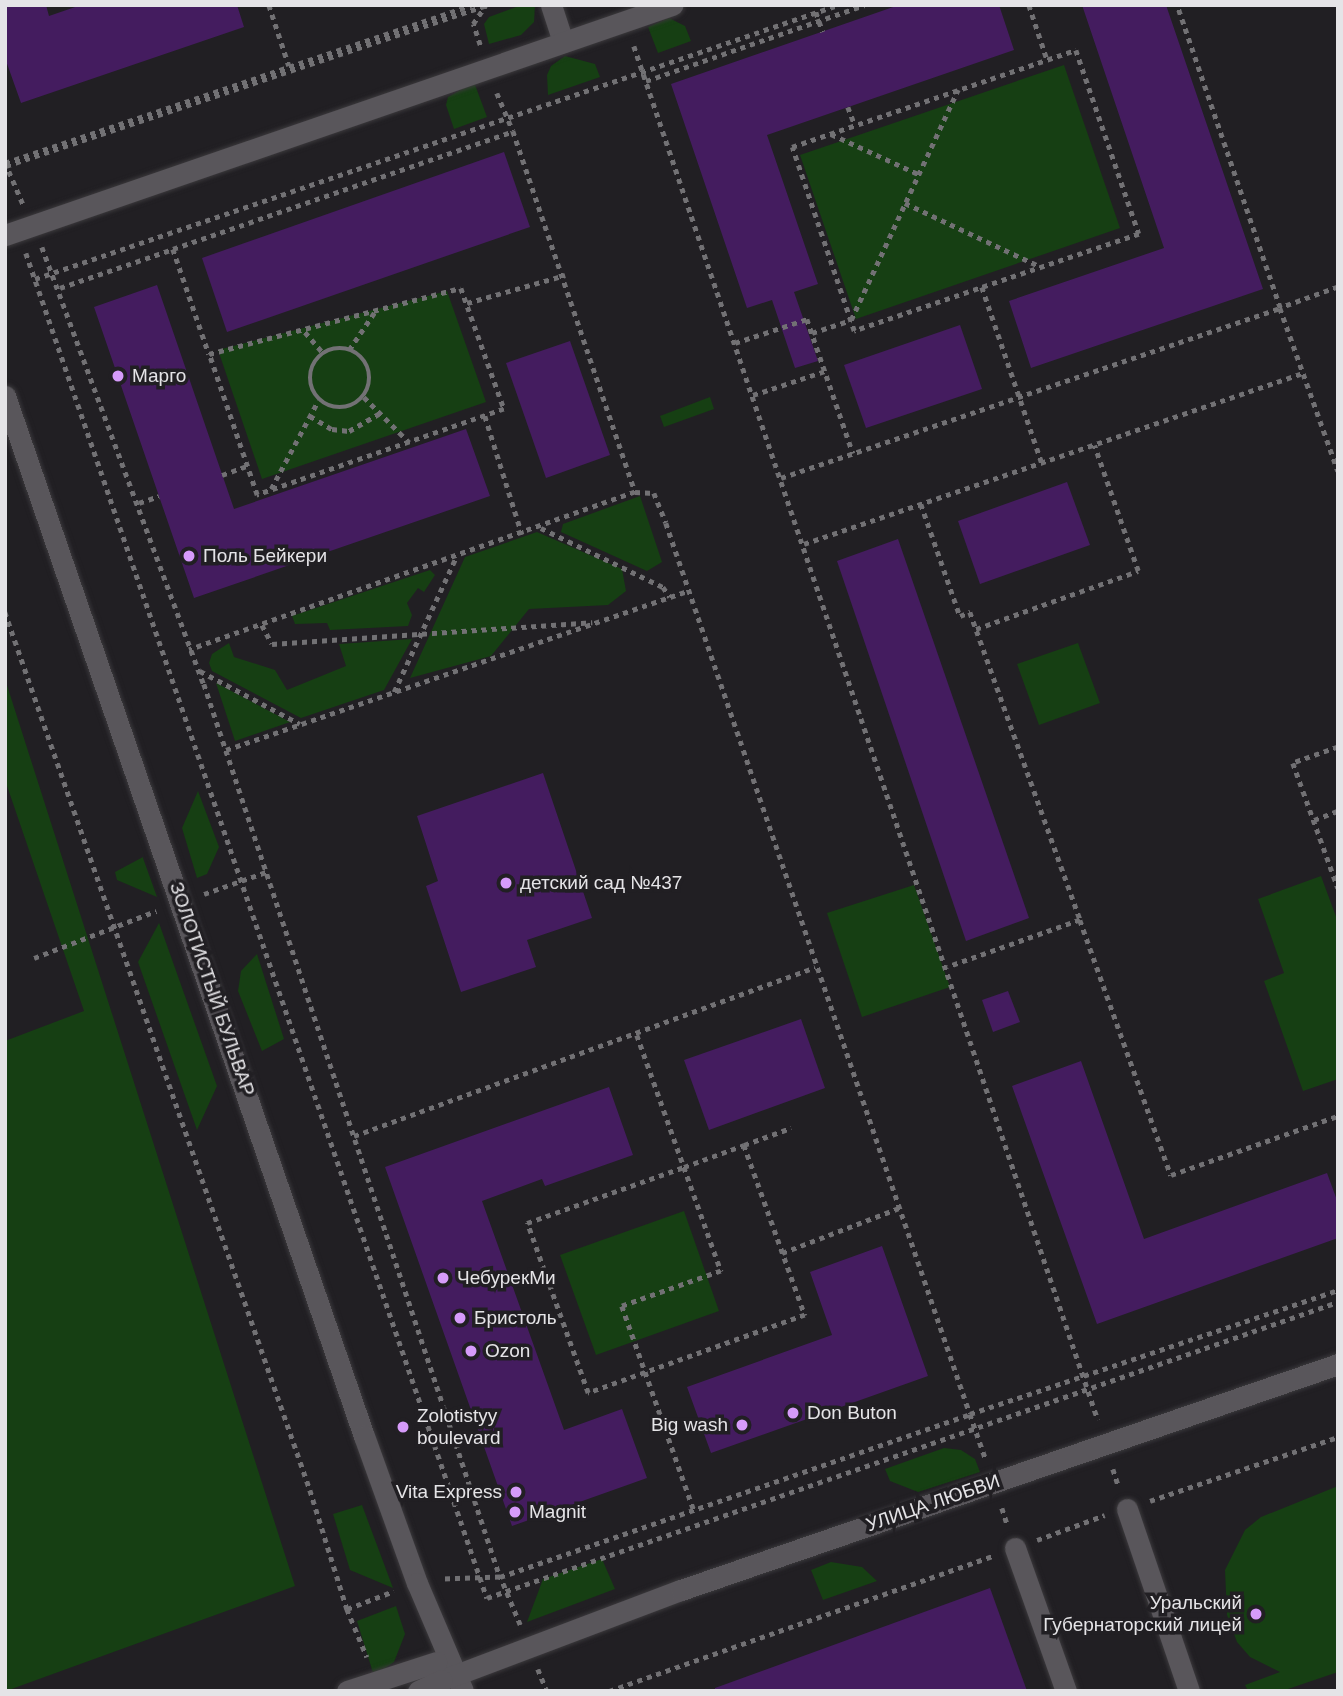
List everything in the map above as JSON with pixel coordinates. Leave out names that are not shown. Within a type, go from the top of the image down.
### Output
[{"type":"street","points":[[551,5],[563,42]]},
{"type":"street","points":[[19,230],[672,5]]},
{"type":"street","name":"ЗОЛОТИСТЫЙ БУЛЬВАР","points":[[5,396],[449,1676]]},
{"type":"street","name":"УЛИЦА ЛЮБВИ","points":[[449,1676],[529,1645],[1338,1364]]},
{"type":"street","points":[[1127,1508],[1189,1691]]},
{"type":"street","points":[[1015,1548],[1066,1691]]},
{"type":"street","points":[[347,1691],[377,1682],[449,1676]]},
{"type":"street","points":[[418,1691],[449,1676]]},
{"type":"path","points":[[269,5],[289,66]]},
{"type":"path","points":[[6,164],[471,5]]},
{"type":"path","points":[[35,279],[838,5]]},
{"type":"path","points":[[646,81],[864,5]]},
{"type":"path","points":[[1029,5],[1047,60]]},
{"type":"path","points":[[1177,5],[1338,471]]},
{"type":"path","points":[[6,164],[486,6]]},
{"type":"path","points":[[473,24],[486,6]]},
{"type":"path","points":[[816,12],[823,32]]},
{"type":"path","points":[[626,21],[1086,1378]]},
{"type":"path","points":[[1076,50],[1139,234],[854,331],[792,147],[958,90],[1076,50]]},
{"type":"path","points":[[812,333],[851,320],[958,90]]},
{"type":"path","points":[[848,107],[855,125]]},
{"type":"path","points":[[60,288],[513,131],[565,275],[635,492]]},
{"type":"path","points":[[831,134],[918,174]]},
{"type":"path","points":[[6,164],[19,230],[35,279],[239,882],[487,1598],[1338,1302]]},
{"type":"path","points":[[905,203],[1042,267]]},
{"type":"path","points":[[19,230],[53,273],[60,288],[139,503],[226,750],[500,1577],[529,1645]]},
{"type":"path","points":[[173,249],[257,495],[504,409],[461,288],[304,332],[209,354]]},
{"type":"path","points":[[467,303],[565,275]]},
{"type":"path","points":[[982,287],[1042,463]]},
{"type":"path","points":[[781,478],[1338,287]]},
{"type":"path","points":[[349,350],[374,311]]},
{"type":"path","points":[[735,344],[807,319],[853,453]]},
{"type":"path","points":[[304,332],[323,353]]},
{"type":"path","points":[[318,401],[346,409],[364,397],[369,375],[361,358],[349,350],[323,353]]},
{"type":"path","points":[[271,489],[318,401],[310,376],[323,353]]},
{"type":"path","points":[[753,396],[825,371]]},
{"type":"path","points":[[804,544],[1303,373]]},
{"type":"path","points":[[364,397],[409,442]]},
{"type":"path","points":[[310,416],[332,429],[349,431],[379,414]]},
{"type":"path","points":[[485,416],[522,534]]},
{"type":"path","points":[[976,629],[1138,571],[1094,445]]},
{"type":"path","points":[[222,475],[247,466]]},
{"type":"path","points":[[190,650],[541,528],[635,492],[654,493],[970,1414],[1086,1378],[1338,1290]]},
{"type":"path","points":[[139,503],[159,496]]},
{"type":"path","points":[[920,504],[960,616],[970,612],[1171,1175],[1338,1116]]},
{"type":"path","points":[[541,528],[663,587],[670,597]]},
{"type":"path","points":[[394,692],[423,634],[456,557]]},
{"type":"path","points":[[226,750],[689,591]]},
{"type":"path","points":[[5,612],[310,1490],[347,1609],[377,1682]]},
{"type":"path","points":[[262,625],[272,644],[600,622]]},
{"type":"path","points":[[198,670],[301,724]]},
{"type":"path","points":[[1338,747],[1293,763],[1338,888]]},
{"type":"path","points":[[1314,820],[1338,811]]},
{"type":"path","points":[[34,958],[266,872]]},
{"type":"path","points":[[948,967],[1080,920]]},
{"type":"path","points":[[354,1136],[637,1035],[815,967]]},
{"type":"path","points":[[347,1609],[417,1583],[500,1577],[694,1510],[622,1306],[721,1270],[637,1035]]},
{"type":"path","points":[[744,1145],[804,1315],[588,1393],[527,1223],[791,1128]]},
{"type":"path","points":[[782,1253],[899,1209]]},
{"type":"path","points":[[1015,1548],[1338,1437]]},
{"type":"green space","points":[[522,5],[535,5],[534,22],[521,35],[489,44],[484,24],[489,17]]},
{"type":"green space","points":[[669,18],[685,26],[691,41],[658,53],[648,27]]},
{"type":"green space","points":[[565,56],[595,64],[600,77],[548,95],[547,75],[551,66]]},
{"type":"green space","points":[[1064,65],[1120,228],[856,319],[800,155]]},
{"type":"green space","points":[[474,82],[487,117],[454,129],[446,105],[448,97]]},
{"type":"green space","points":[[447,291],[486,402],[262,479],[218,350]]},
{"type":"green space","points":[[710,397],[714,409],[664,427],[660,416]]},
{"type":"green space","points":[[640,496],[662,562],[647,571],[561,532],[563,524]]},
{"type":"green space","points":[[537,532],[622,569],[626,591],[608,605],[529,609],[491,656],[410,678],[465,557]]},
{"type":"green space","points":[[430,570],[435,575],[424,592],[418,588],[407,603],[412,615],[408,626],[330,630],[327,623],[295,624],[292,616]]},
{"type":"green space","points":[[412,639],[384,690],[301,718],[212,671],[209,663],[212,654],[229,643],[234,657],[275,670],[287,690],[346,666],[339,644]]},
{"type":"green space","points":[[1078,643],[1100,703],[1039,725],[1017,664]]},
{"type":"green space","points":[[5,679],[295,1586],[6,1691],[5,1041],[84,1011],[5,780]]},
{"type":"green space","points":[[216,683],[290,722],[235,741]]},
{"type":"green space","points":[[198,791],[219,847],[207,874],[197,878],[182,828]]},
{"type":"green space","points":[[143,857],[157,897],[117,880],[115,872]]},
{"type":"green space","points":[[1321,876],[1338,922],[1338,1079],[1303,1091],[1264,981],[1284,973],[1258,899]]},
{"type":"green space","points":[[914,885],[950,987],[862,1017],[827,913]]},
{"type":"green space","points":[[159,923],[217,1086],[197,1130],[138,962]]},
{"type":"green space","points":[[257,954],[284,1039],[262,1051],[238,991],[241,971]]},
{"type":"green space","points":[[684,1211],[719,1311],[596,1355],[560,1255]]},
{"type":"green space","points":[[944,1448],[961,1450],[975,1459],[980,1472],[918,1492],[890,1481],[885,1469]]},
{"type":"green space","points":[[1338,1486],[1338,1672],[1282,1691],[1248,1691],[1245,1685],[1280,1672],[1250,1657],[1237,1642],[1227,1615],[1225,1570],[1245,1530],[1261,1517]]},
{"type":"green space","points":[[362,1505],[393,1588],[350,1570],[333,1514]]},
{"type":"green space","points":[[602,1559],[615,1589],[527,1622],[543,1579]]},
{"type":"green space","points":[[831,1562],[862,1567],[877,1581],[823,1600],[811,1570]]},
{"type":"green space","points":[[396,1606],[405,1634],[394,1662],[374,1676],[357,1621]]},
{"type":"building","points":[[5,5],[46,5],[49,16],[81,5],[237,5],[244,27],[21,103],[5,58]]},
{"type":"building","points":[[899,5],[999,5],[1014,50],[767,135],[818,284],[794,292],[818,361],[795,368],[772,300],[747,308],[671,84]]},
{"type":"building","points":[[1082,5],[1166,5],[1263,289],[1031,368],[1009,301],[1164,248]]},
{"type":"building","points":[[504,152],[530,227],[227,332],[202,258]]},
{"type":"building","points":[[157,285],[234,509],[466,429],[490,496],[194,598],[94,307]]},
{"type":"building","points":[[960,325],[982,389],[866,428],[844,365]]},
{"type":"building","points":[[570,341],[610,455],[546,478],[506,363]]},
{"type":"building","points":[[1067,482],[1090,545],[980,584],[958,521]]},
{"type":"building","points":[[898,539],[1029,918],[966,941],[837,561]]},
{"type":"building","name":"детский сад №437","points":[[543,773],[592,918],[527,940],[536,967],[461,992],[426,886],[438,881],[417,816]]},
{"type":"building","points":[[1008,991],[1020,1022],[993,1032],[982,1000]]},
{"type":"building","points":[[801,1019],[825,1088],[709,1130],[684,1060]]},
{"type":"building","points":[[1081,1061],[1144,1239],[1327,1173],[1338,1203],[1338,1238],[1097,1324],[1012,1086]]},
{"type":"building","points":[[609,1087],[633,1155],[545,1186],[542,1179],[482,1201],[564,1430],[622,1409],[647,1478],[512,1526],[385,1167]]},
{"type":"building","points":[[882,1246],[928,1376],[711,1453],[687,1387],[832,1335],[810,1272]]},
{"type":"building","points":[[990,1588],[1027,1691],[715,1691],[715,1688]]},
{"type":"place","name":"Марго","points":[[118,376]]},
{"type":"place","name":"Поль Бейкери","points":[[189,556]]},
{"type":"place","name":"детский сад №437","points":[[506,883]]},
{"type":"place","name":"ЧебурекМи","points":[[443,1278]]},
{"type":"place","name":"Бристоль","points":[[460,1318]]},
{"type":"place","name":"Ozon","points":[[471,1351]]},
{"type":"place","name":"Don Buton","points":[[793,1413]]},
{"type":"place","name":"Big wash","points":[[742,1425]]},
{"type":"place","name":"Zolotistyy boulevard","points":[[403,1427]]},
{"type":"place","name":"Vita Express","points":[[516,1492]]},
{"type":"place","name":"Magnit","points":[[515,1512]]},
{"type":"place","name":"Уральский Губернаторский лицей","points":[[1256,1614]]}]
